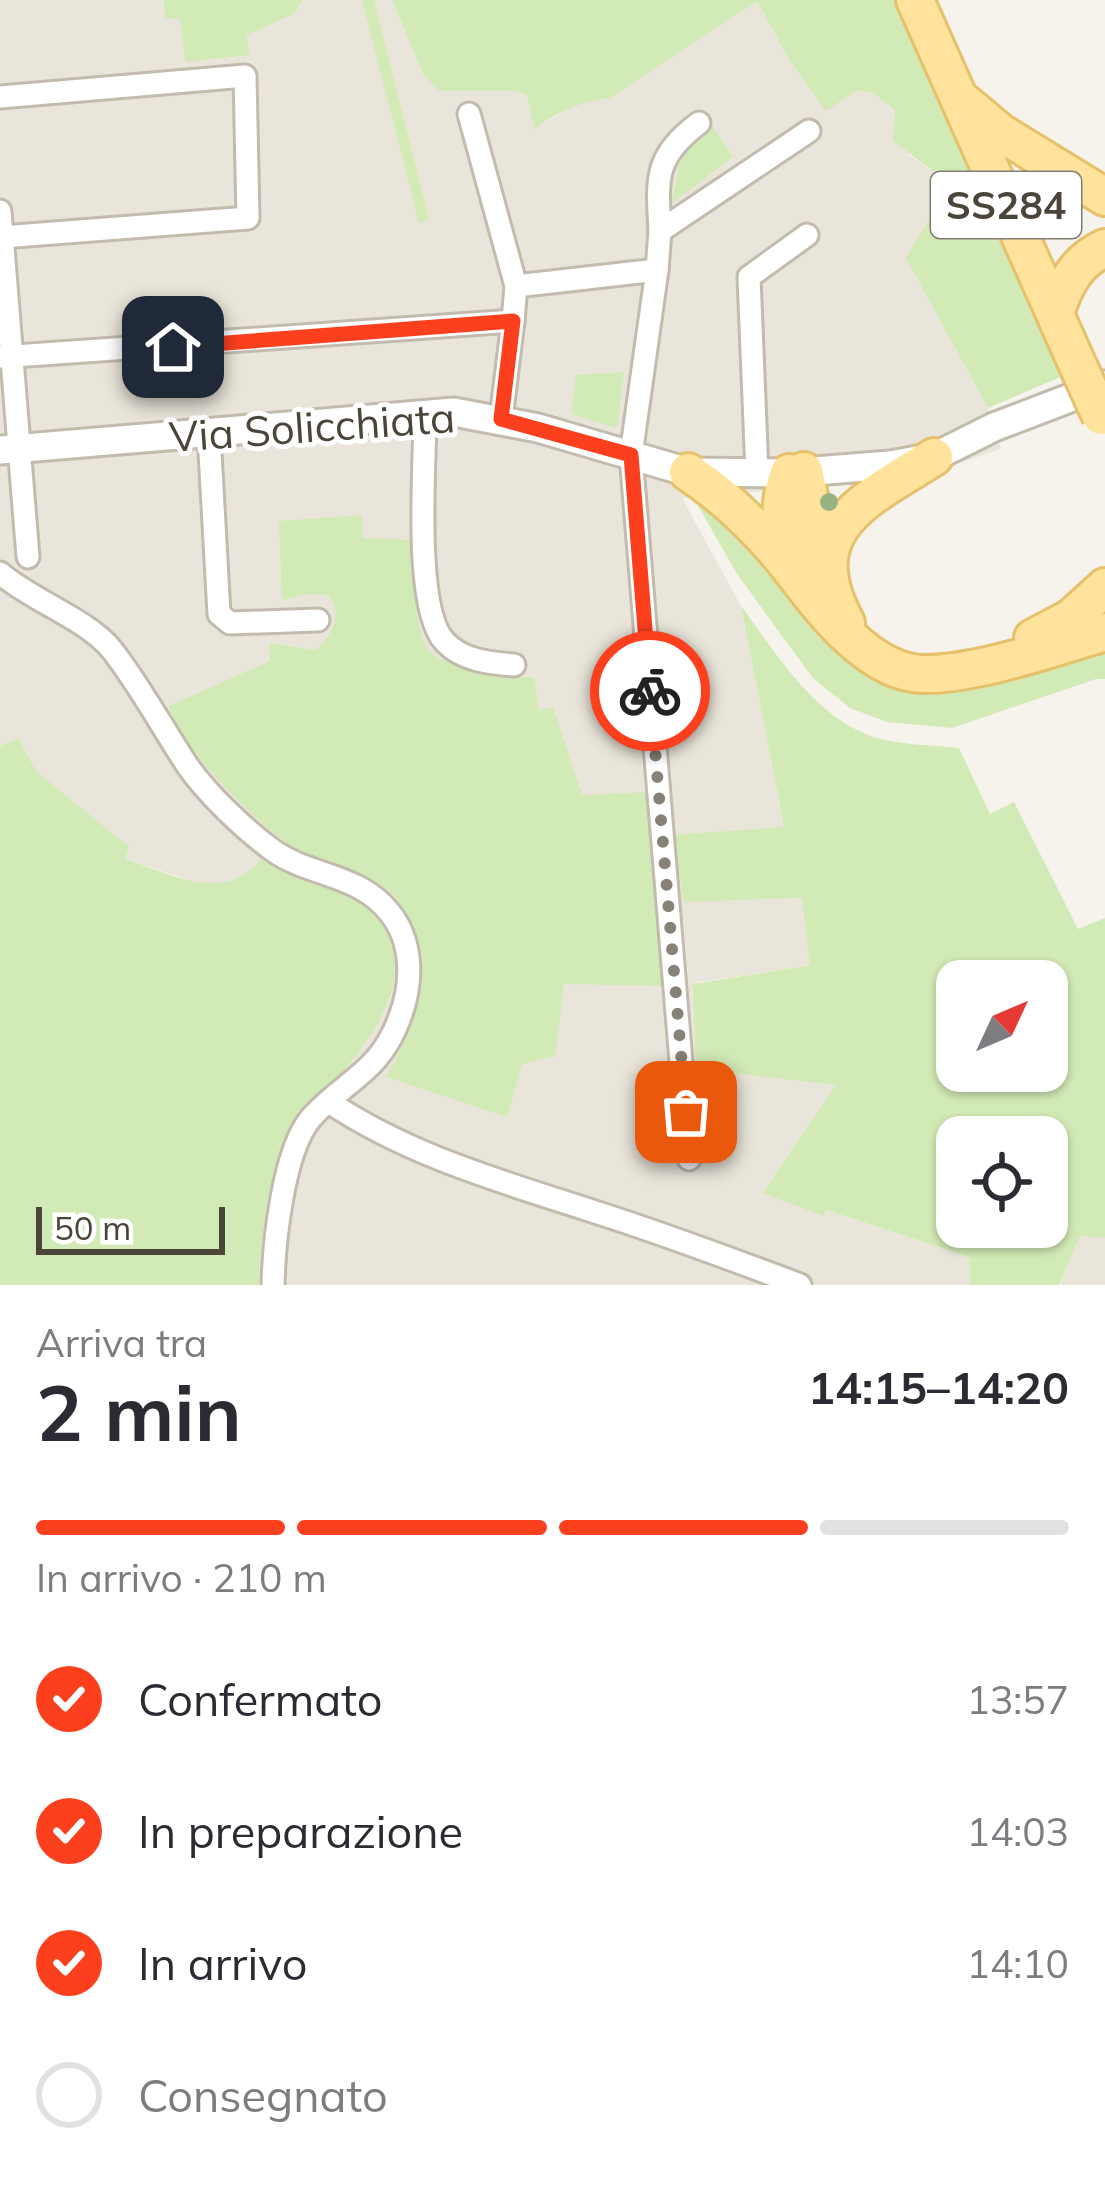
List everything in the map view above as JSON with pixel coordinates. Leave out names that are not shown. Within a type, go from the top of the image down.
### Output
[{"type":"main road","name":"SS284","points":[[915,0],[1054,313],[1098,398]]},
{"type":"main road","points":[[958,98],[1001,133],[1105,197]]},
{"type":"main road","points":[[1054,313],[1066,283],[1082,263],[1105,248]]},
{"type":"main road","points":[[808,572],[845,518],[934,457]]},
{"type":"main road","points":[[688,472],[808,572],[835,602],[856,642],[890,666],[920,675],[971,669],[1105,632]]},
{"type":"main road","points":[[783,472],[808,572]]},
{"type":"main road","points":[[988,663],[1071,618],[1105,587]]},
{"type":"street","points":[[0,97],[245,76],[248,218],[2,249]]},
{"type":"street","points":[[469,114],[516,286],[501,419]]},
{"type":"street","points":[[689,1159],[631,455],[657,269],[662,159],[674,142],[699,123]]},
{"type":"street","points":[[660,231],[809,131]]},
{"type":"street","points":[[0,211],[10,449],[28,557]]},
{"type":"street","points":[[783,472],[748,277],[807,235]]},
{"type":"street","points":[[516,286],[657,269]]},
{"type":"street","points":[[6,357],[513,321]]},
{"type":"street","points":[[934,457],[994,427],[1098,398]]},
{"type":"street","name":"Via Solicchiata","points":[[10,449],[454,412],[501,419],[688,472],[783,472],[890,465],[934,457]]},
{"type":"street","points":[[425,415],[424,569],[433,624],[455,651],[473,659],[514,665]]},
{"type":"street","points":[[208,434],[219,614],[230,623],[318,620]]},
{"type":"street","points":[[0,572],[23,592],[109,646],[190,770],[271,849],[374,895],[399,926],[409,969],[400,1016],[368,1072],[329,1102],[299,1137],[274,1234],[273,1285]]},
{"type":"street","points":[[329,1102],[374,1132],[427,1156],[650,1229],[800,1285]]},
{"type":"shaded area","points":[[0,0],[163,0],[165,19],[180,17],[185,61],[294,14],[303,0],[392,0],[423,74],[439,91],[527,95],[534,129],[581,101],[610,97],[757,1],[789,60],[826,110],[856,91],[873,93],[895,110],[909,155],[938,175],[946,191],[907,259],[988,408],[1001,449],[914,478],[682,498],[741,606],[784,828],[672,836],[685,901],[803,898],[810,965],[694,983],[836,1085],[823,1215],[825,1210],[969,1257],[970,1285],[259,1285],[260,1232],[288,1130],[300,1108],[341,1075],[336,890],[262,859],[248,875],[209,887],[125,859],[36,771],[19,738],[0,746]]},
{"type":"shaded area","points":[[1080,1235],[1105,1238],[1105,1285],[1060,1285]]},
{"type":"green space","points":[[163,0],[303,0],[294,14],[247,35],[249,55],[185,62],[180,18],[165,19]]},
{"type":"green space","points":[[362,0],[374,0],[429,219],[419,223]]},
{"type":"green space","points":[[392,0],[894,0],[1063,376],[988,408],[906,258],[946,191],[938,175],[893,141],[895,110],[873,93],[856,91],[826,111],[789,60],[757,1],[610,98],[569,108],[534,130],[527,95],[439,91],[423,74]]},
{"type":"green space","points":[[711,124],[733,157],[672,203],[682,147]]},
{"type":"green space","points":[[624,372],[617,428],[571,414],[576,375]]},
{"type":"green space","points":[[703,496],[838,654],[887,683],[1105,637],[1105,679],[952,728],[887,722],[850,708],[813,678],[736,572],[693,497]]},
{"type":"green space","points":[[362,515],[363,538],[414,540],[418,616],[431,653],[465,667],[534,678],[539,710],[553,707],[582,795],[646,792],[663,986],[564,984],[555,1056],[522,1064],[507,1117],[386,1077],[408,1031],[418,988],[414,945],[396,897],[354,872],[287,844],[206,766],[169,706],[270,661],[269,643],[316,650],[331,631],[336,616],[333,602],[327,595],[308,594],[282,600],[279,521]]},
{"type":"green space","points":[[741,606],[798,682],[833,715],[874,737],[959,748],[990,814],[1014,802],[1078,929],[1105,918],[1105,1238],[1080,1236],[1059,1285],[970,1285],[969,1257],[942,1248],[1068,1248],[1068,1116],[936,1116],[936,1246],[826,1210],[823,1216],[763,1193],[836,1085],[696,1069],[693,984],[810,965],[802,898],[684,902],[672,835],[784,827]]},
{"type":"green space","points":[[19,738],[36,771],[129,847],[125,859],[179,878],[214,883],[246,873],[261,859],[363,904],[383,923],[393,943],[396,965],[385,1009],[339,1077],[302,1108],[280,1153],[268,1197],[259,1285],[0,1285],[0,746]]},
{"type":"way so far","points":[[650,691],[686,1112]]},
{"type":"route","points":[[173,347],[513,321],[501,419],[631,455],[650,691]]}]
